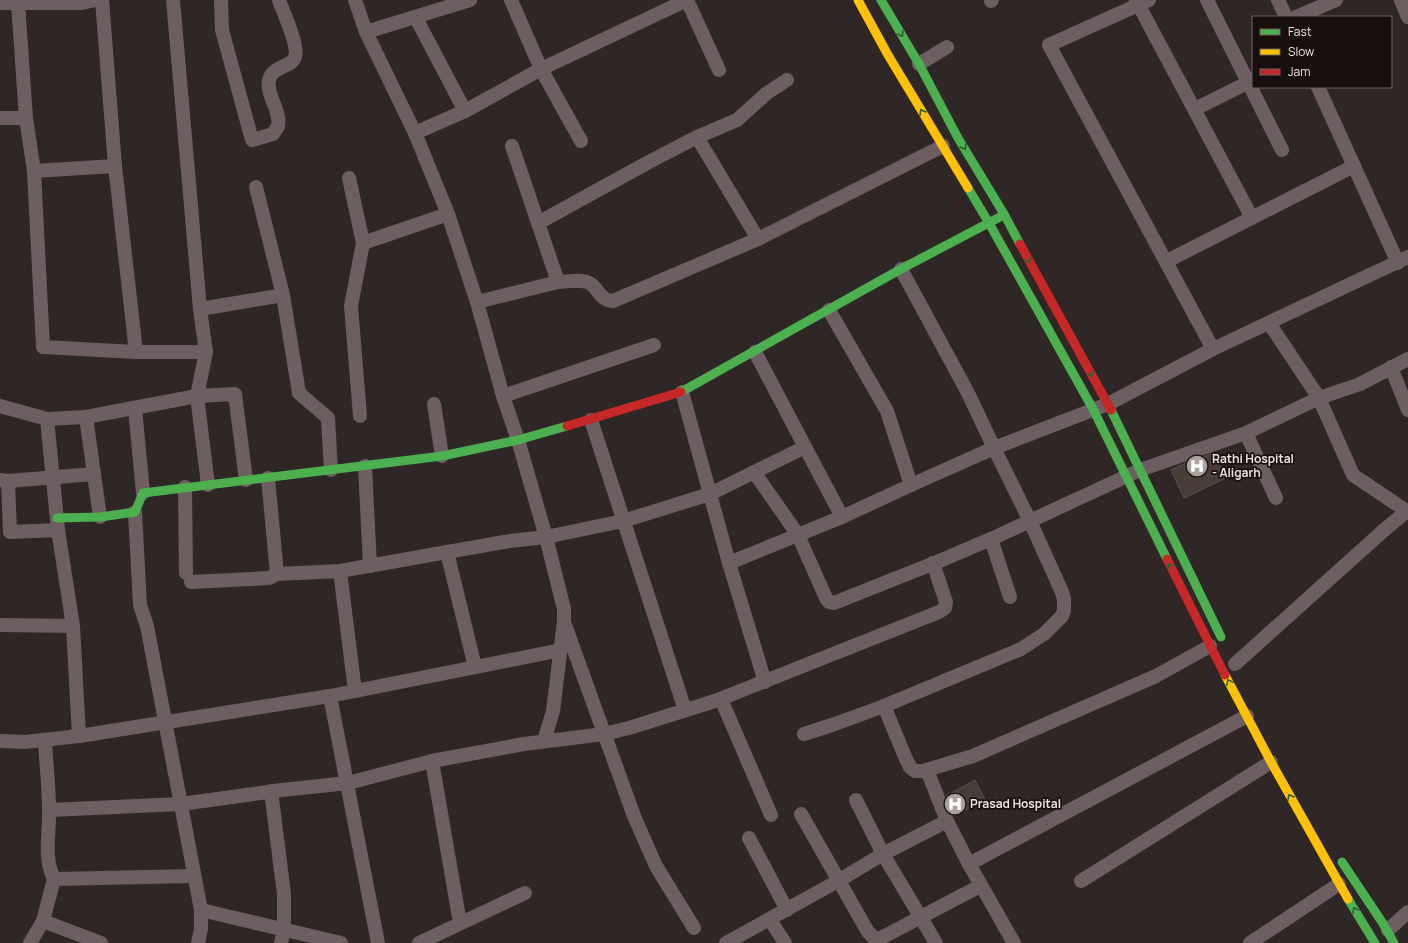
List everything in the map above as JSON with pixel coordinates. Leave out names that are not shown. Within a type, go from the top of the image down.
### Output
[{"type":"street","points":[[102,0],[115,166],[136,352]]},
{"type":"street","points":[[173,0],[200,309],[206,352],[197,396],[208,485]]},
{"type":"street","points":[[221,0],[222,30],[252,140],[274,134],[278,126],[277,114],[269,89],[269,80],[273,72],[288,65],[294,59],[296,52],[294,41],[279,0]]},
{"type":"street","points":[[355,0],[366,32],[415,133],[448,214],[477,302],[518,440],[563,603],[564,621],[553,711],[544,741]]},
{"type":"street","points":[[366,32],[416,18],[470,0]]},
{"type":"street","points":[[511,0],[541,69],[581,141]]},
{"type":"street","points":[[415,133],[465,111],[541,69],[687,0],[719,70]]},
{"type":"street","points":[[858,0],[888,55],[989,223],[1093,409],[1210,646],[1271,762],[1339,884],[1375,943]]},
{"type":"street","points":[[881,0],[919,64],[958,138],[1004,214],[1108,404],[1225,645]]},
{"type":"street","points":[[1195,109],[1251,81],[1207,0]]},
{"type":"street","points":[[1278,0],[1286,16]]},
{"type":"street","points":[[1298,16],[1336,0]]},
{"type":"street","points":[[1401,0],[1408,17]]},
{"type":"street","points":[[0,3],[86,1]]},
{"type":"street","points":[[1213,349],[1167,261],[1049,45],[1141,1],[1252,218]]},
{"type":"street","points":[[18,3],[26,118],[34,171],[44,347],[136,352],[206,352]]},
{"type":"street","points":[[416,18],[465,111]]},
{"type":"street","points":[[919,64],[947,47]]},
{"type":"street","points":[[538,223],[697,137],[737,120],[767,93],[787,80]]},
{"type":"street","points":[[1254,88],[1282,150]]},
{"type":"street","points":[[730,563],[842,517],[911,484],[994,448],[1108,404],[1213,349],[1403,260],[1354,166],[1318,88]]},
{"type":"street","points":[[0,118],[26,118]]},
{"type":"street","points":[[697,137],[758,239]]},
{"type":"street","points":[[512,146],[558,282]]},
{"type":"street","points":[[477,302],[558,282],[583,281],[591,284],[603,298],[608,301],[613,301],[758,239],[942,146]]},
{"type":"street","points":[[34,171],[115,166]]},
{"type":"street","points":[[1167,261],[1354,166]]},
{"type":"street","points":[[349,178],[363,243],[351,306],[360,416]]},
{"type":"street","points":[[256,186],[282,295],[299,393],[328,418],[331,470]]},
{"type":"street","points":[[363,243],[448,214]]},
{"type":"street","points":[[143,493],[442,456],[518,440],[591,420],[682,392],[901,269],[1004,214]]},
{"type":"street","points":[[804,734],[884,706],[1021,649],[1044,634],[1058,621],[1064,610],[1064,599],[1062,592],[1030,521],[968,393],[901,269]]},
{"type":"street","points":[[200,309],[282,295]]},
{"type":"street","points":[[829,310],[887,411],[911,484]]},
{"type":"street","points":[[1235,664],[1377,536],[1408,511],[1352,475],[1319,398],[1269,323]]},
{"type":"street","points":[[504,396],[654,345]]},
{"type":"street","points":[[755,352],[842,517]]},
{"type":"street","points":[[754,472],[798,535],[826,598],[829,602],[834,603],[991,539],[1140,470],[1246,433],[1319,398],[1360,384],[1408,359]]},
{"type":"street","points":[[1391,367],[1408,410]]},
{"type":"street","points":[[682,392],[765,682]]},
{"type":"street","points":[[0,406],[47,419],[86,417],[197,396],[235,394],[246,480]]},
{"type":"street","points":[[434,404],[442,456]]},
{"type":"street","points":[[134,408],[143,493],[136,512],[140,605],[147,626],[166,721],[180,804],[202,910],[201,929],[198,943]]},
{"type":"street","points":[[86,417],[100,517]]},
{"type":"street","points":[[47,419],[58,524],[74,626],[79,736]]},
{"type":"street","points":[[591,420],[685,710]]},
{"type":"street","points":[[1246,433],[1276,498]]},
{"type":"street","points":[[185,487],[188,578],[269,578],[277,574],[340,571],[510,541],[546,537],[623,521],[710,494],[805,447]]},
{"type":"street","points":[[365,466],[370,566]]},
{"type":"street","points":[[94,474],[4,481],[5,532],[136,512]]},
{"type":"street","points":[[268,478],[277,574]]},
{"type":"street","points":[[991,539],[1010,597]]},
{"type":"street","points":[[448,552],[475,666]]},
{"type":"street","points":[[50,810],[180,804],[271,791],[348,783],[432,761],[544,741],[604,734],[629,728],[721,699],[943,610],[946,605],[946,600],[933,563]]},
{"type":"street","points":[[340,571],[354,691]]},
{"type":"street","points":[[564,621],[634,816],[656,866],[694,928]]},
{"type":"street","points":[[0,625],[74,626]]},
{"type":"street","points":[[884,706],[910,767],[915,771],[927,770],[973,756],[1156,676],[1210,646]]},
{"type":"street","points":[[0,741],[25,742],[79,736],[330,696],[561,650]]},
{"type":"street","points":[[330,696],[378,943]]},
{"type":"street","points":[[721,699],[771,815]]},
{"type":"street","points":[[969,864],[1247,716]]},
{"type":"street","points":[[30,943],[44,921],[54,880],[48,862],[50,810],[45,740]]},
{"type":"street","points":[[432,761],[460,923]]},
{"type":"street","points":[[1081,881],[1271,762]]},
{"type":"street","points":[[927,770],[947,821],[980,886],[1014,943]]},
{"type":"street","points":[[271,791],[284,894],[282,936]]},
{"type":"street","points":[[856,800],[883,854],[936,943]]},
{"type":"street","points":[[801,814],[868,932],[874,938],[879,939],[980,886]]},
{"type":"street","points":[[726,943],[770,920],[883,854],[947,821]]},
{"type":"street","points":[[749,838],[787,910]]},
{"type":"street","points":[[1336,852],[1351,878],[1388,930],[1394,943]]},
{"type":"street","points":[[54,880],[194,876]]},
{"type":"street","points":[[1250,943],[1339,884]]},
{"type":"street","points":[[419,943],[525,893]]},
{"type":"street","points":[[202,910],[282,936],[341,943]]},
{"type":"street","points":[[1388,930],[1408,912]]},
{"type":"street","points":[[770,920],[785,943]]},
{"type":"street","points":[[44,921],[101,943]]},
{"type":"building","points":[[1214,453],[1226,478],[1184,498],[1171,470]]},
{"type":"building","points":[[975,780],[985,800],[954,816],[946,796]]},
{"type":"traffic: fast","points":[[881,0],[919,64],[958,138],[1004,214],[1020,244]]},
{"type":"traffic: fast","points":[[968,188],[1093,409],[1167,559]]},
{"type":"traffic: fast","points":[[681,392],[901,269],[1000,217]]},
{"type":"traffic: fast","points":[[1111,410],[1221,637]]},
{"type":"traffic: fast","points":[[57,518],[100,517],[135,512],[143,493],[442,456],[518,440],[567,426]]},
{"type":"traffic: fast","points":[[1342,862],[1382,922],[1394,943]]},
{"type":"traffic: fast","points":[[1348,899],[1375,943]]},
{"type":"traffic: slow","points":[[858,0],[888,55],[968,188]]},
{"type":"traffic: slow","points":[[1225,675],[1271,762],[1348,899]]},
{"type":"traffic: jam","points":[[1020,244],[1111,410]]},
{"type":"traffic: jam","points":[[567,426],[681,392]]},
{"type":"traffic: jam","points":[[1167,559],[1225,675]]},
{"type":"place","name":"Rathi Hospital - Aligarh","points":[[1197,466]]},
{"type":"place","name":"Prasad Hospital","points":[[955,804]]}]
